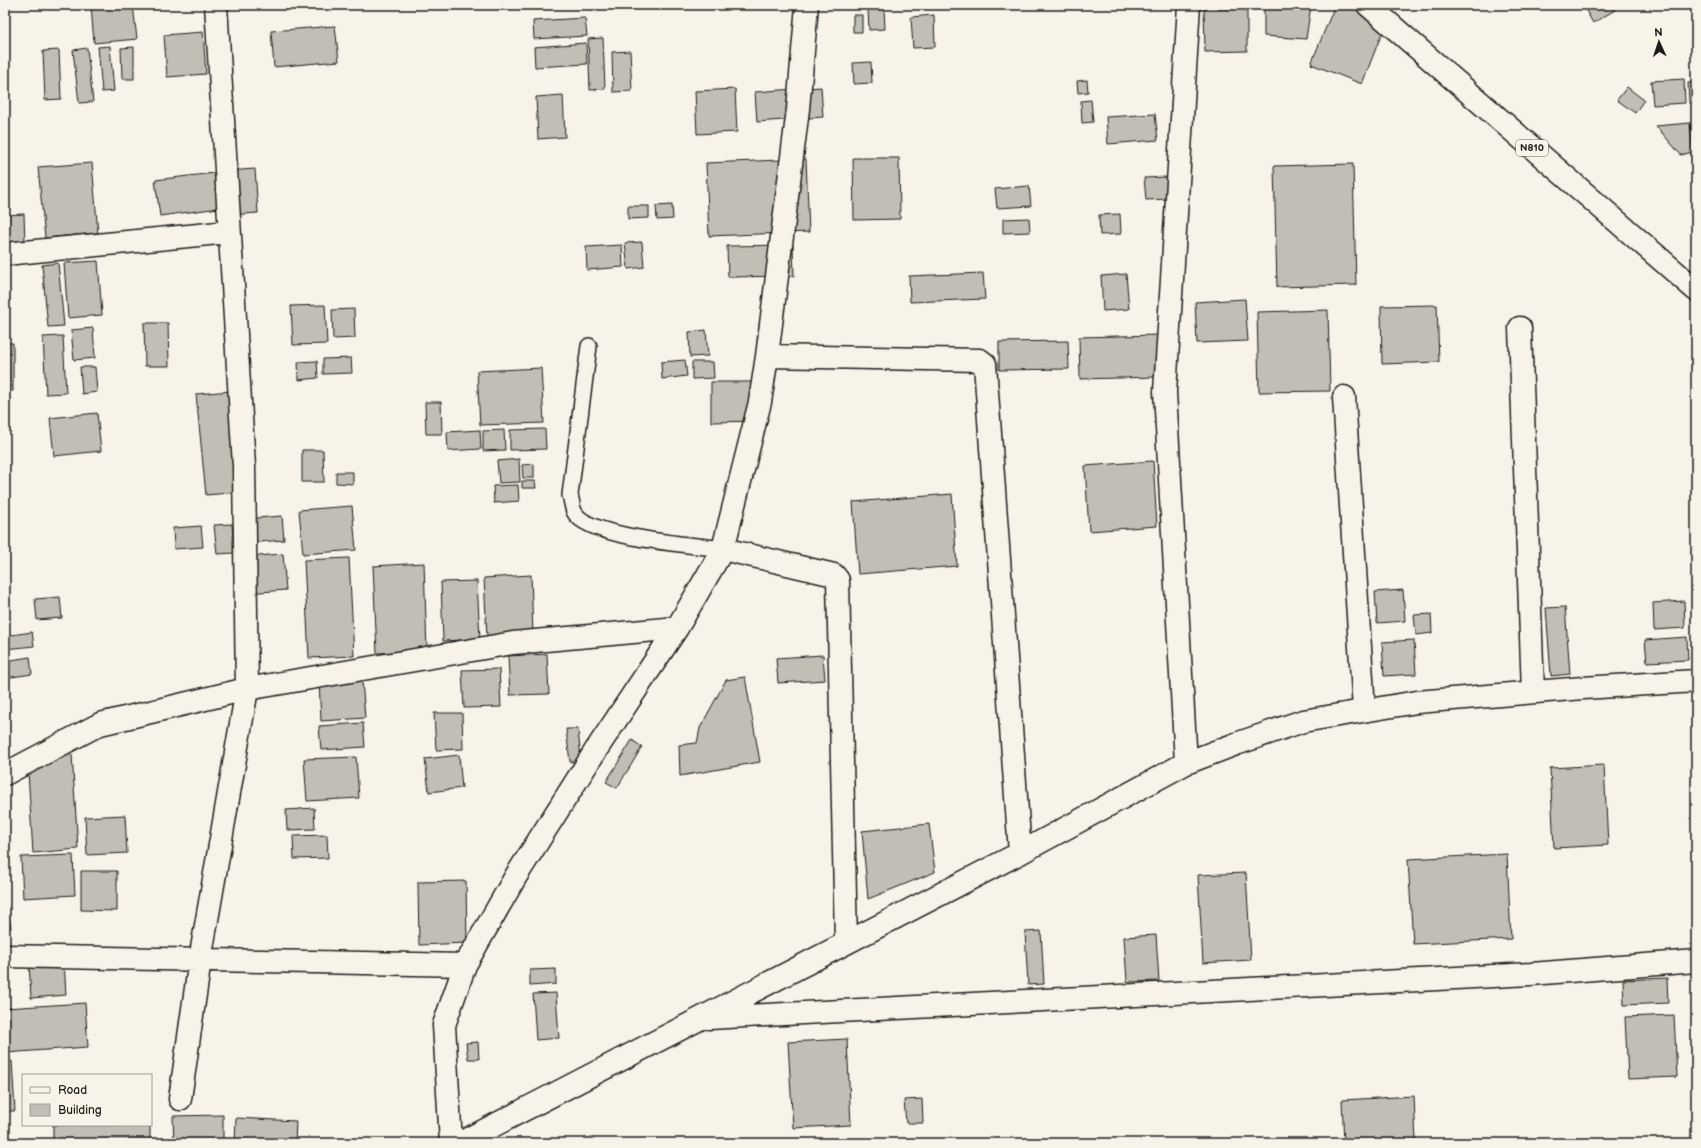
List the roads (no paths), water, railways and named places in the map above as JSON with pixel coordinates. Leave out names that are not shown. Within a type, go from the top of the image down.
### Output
[{"type":"main road","points":[[180,1099],[200,960],[247,689],[244,466],[216,5]]},
{"type":"main road","points":[[451,1143],[444,1025],[465,964],[516,876],[596,750],[677,628],[723,549],[760,402],[798,109],[808,5]]},
{"type":"main road","points":[[1186,763],[1165,392],[1190,5]]},
{"type":"main road","name":"N810","points":[[1368,5],[1696,290]]},
{"type":"main road","points":[[5,254],[229,232]]},
{"type":"main road","points":[[1520,328],[1533,692]]},
{"type":"main road","points":[[767,356],[980,360],[985,364],[1020,853]]},
{"type":"main road","points":[[1344,397],[1364,710]]},
{"type":"main road","points":[[723,549],[834,575],[838,580],[846,942]]},
{"type":"main road","points":[[5,774],[100,724],[247,689],[513,643],[677,628]]},
{"type":"main road","points":[[460,1143],[1020,853],[1186,763],[1303,720],[1364,710],[1417,702],[1533,692],[1696,681]]},
{"type":"main road","points":[[5,956],[465,964]]},
{"type":"main road","points":[[702,1018],[1530,974],[1696,961]]},
{"type":"lane","points":[[589,346],[570,495],[575,514],[588,525],[611,534],[723,549]]}]
